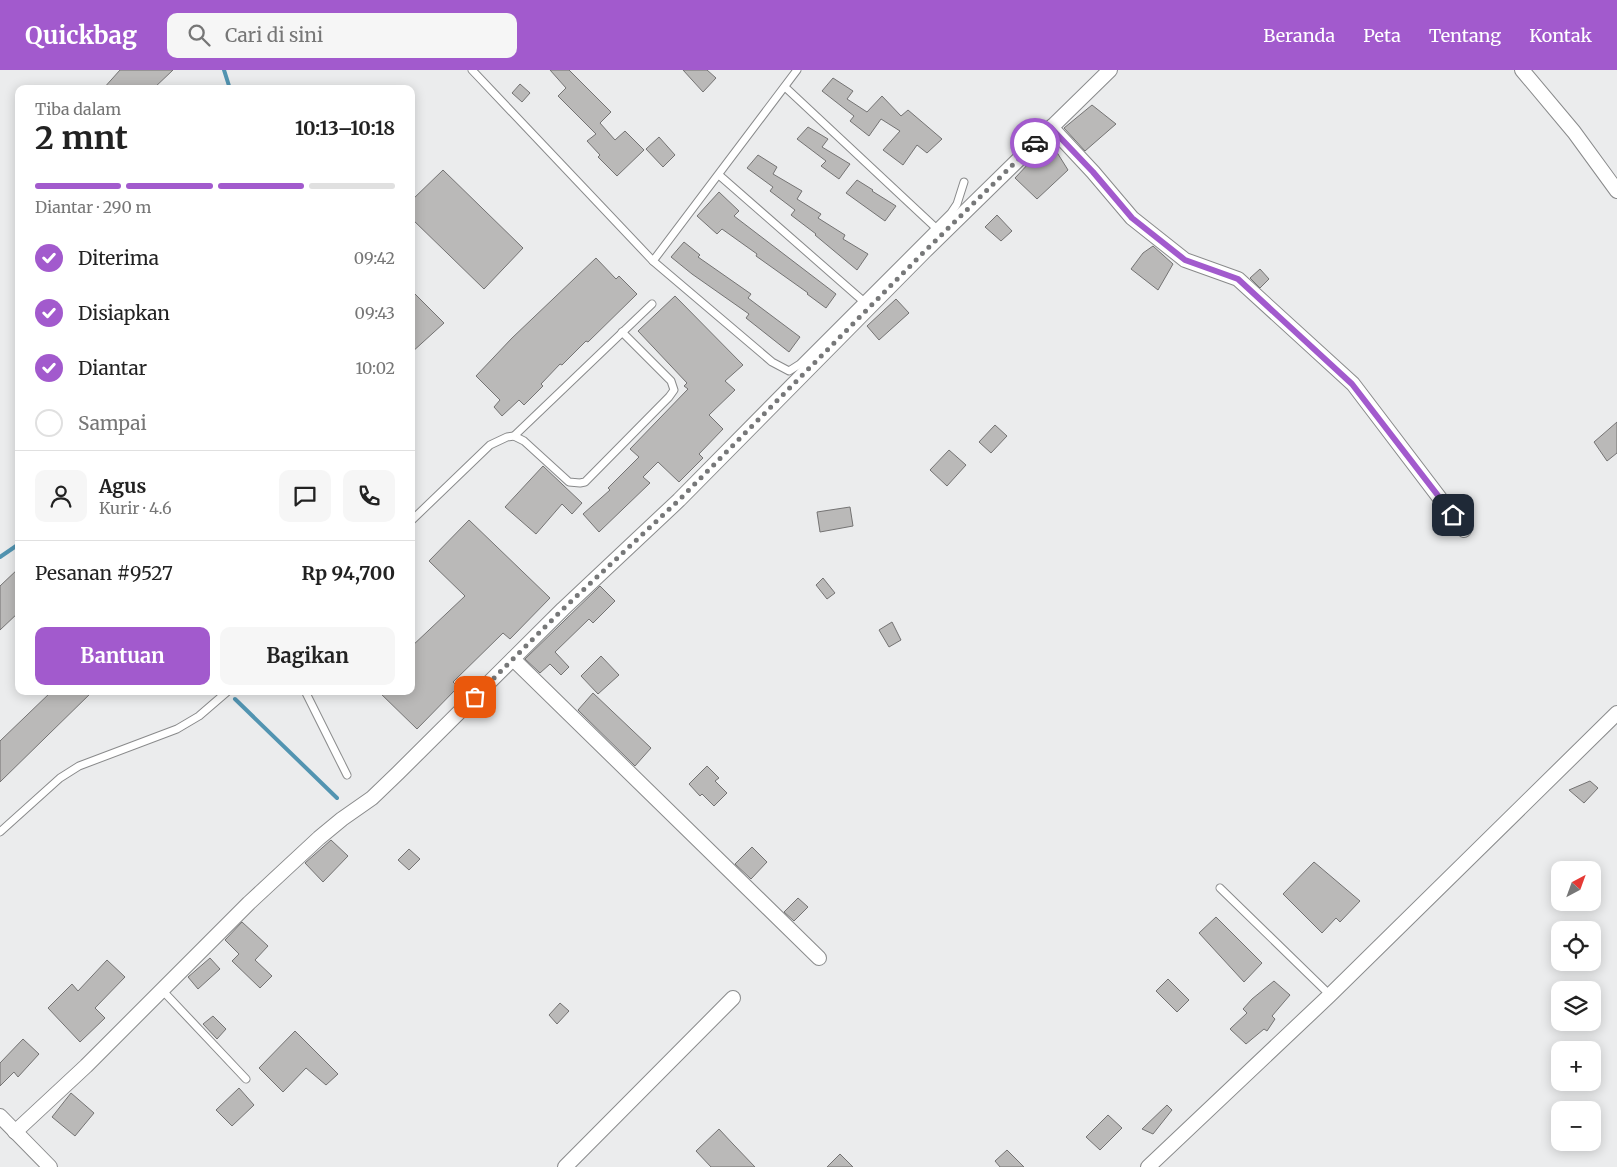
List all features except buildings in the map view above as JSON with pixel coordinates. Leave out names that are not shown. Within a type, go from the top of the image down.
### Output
[{"type":"street","points":[[15,1132],[86,1066],[249,904],[319,838],[372,798],[563,609],[679,500],[924,252],[1110,70]]},
{"type":"street","points":[[1522,70],[1574,132],[1617,191]]},
{"type":"street","points":[[1051,128],[1093,172],[1132,218],[1185,260],[1238,279],[1352,384],[1464,530]]},
{"type":"street","points":[[513,659],[820,958]]},
{"type":"street","points":[[1148,1167],[1330,995],[1617,713]]},
{"type":"street","points":[[565,1167],[733,998]]},
{"type":"street","points":[[0,1116],[50,1167]]},
{"type":"lane","points":[[472,70],[653,261],[772,362],[788,371],[800,364],[951,213],[957,204],[964,182]]},
{"type":"lane","points":[[653,261],[797,70]]},
{"type":"lane","points":[[785,87],[936,229]]},
{"type":"lane","points":[[719,175],[862,300]]},
{"type":"lane","points":[[415,516],[490,445],[514,436],[652,304]]},
{"type":"lane","points":[[514,436],[524,441],[568,482],[580,484],[585,482],[598,470],[674,390],[671,381],[622,332]]},
{"type":"lane","points":[[0,832],[60,778],[79,766],[177,730],[199,716],[223,695]]},
{"type":"lane","points":[[307,695],[347,775]]},
{"type":"lane","points":[[1220,888],[1330,995]]},
{"type":"lane","points":[[162,990],[246,1080]]},
{"type":"waterway","points":[[224,70],[229,85]]},
{"type":"waterway","points":[[0,557],[15,547]]},
{"type":"waterway","points":[[235,699],[337,798]]},
{"type":"way so far","points":[[475,697],[563,609],[679,500],[924,252],[1035,143]]},
{"type":"route","points":[[1035,143],[1051,128],[1093,172],[1132,218],[1185,260],[1238,279],[1352,384],[1453,515]]}]
